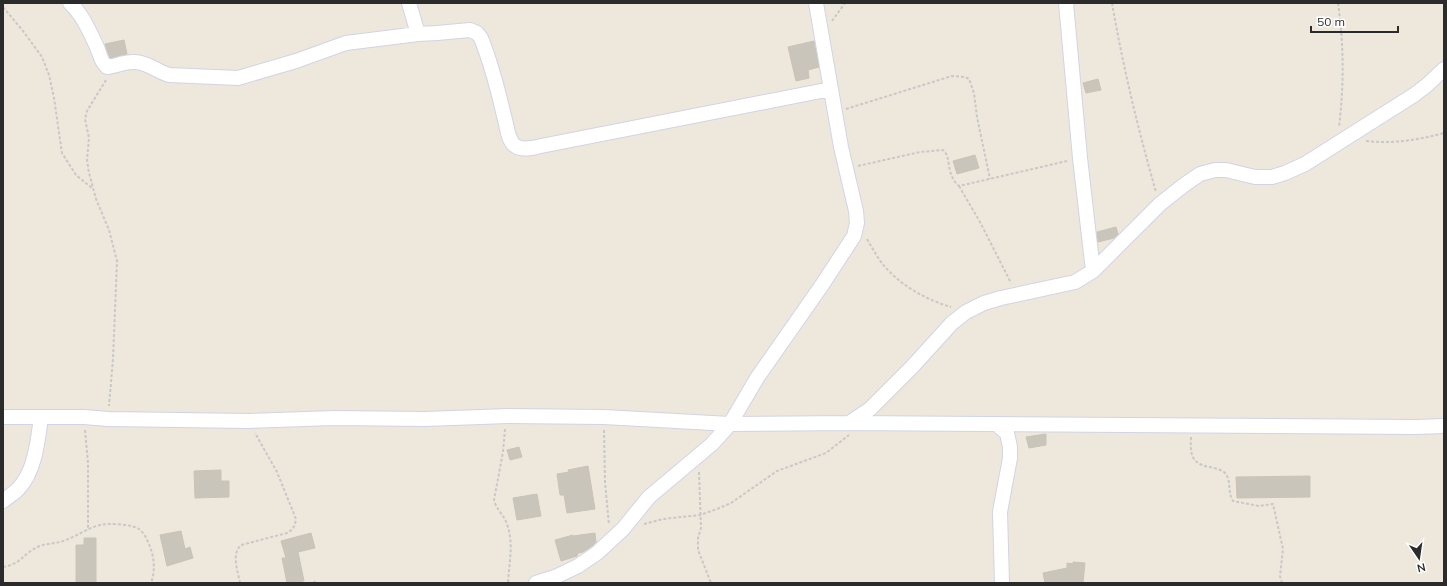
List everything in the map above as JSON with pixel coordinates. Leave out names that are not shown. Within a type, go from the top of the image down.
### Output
[{"type":"street","points":[[70,3],[77,10],[88,28],[97,47],[102,63],[107,67],[128,62],[142,62],[160,72],[169,75],[238,78],[290,63],[346,43],[418,34],[470,30],[481,38],[509,137],[519,148],[541,146],[831,89]]},
{"type":"street","points":[[410,3],[418,34]]},
{"type":"street","points":[[536,583],[555,577],[578,566],[593,556],[623,530],[649,497],[712,444],[730,424],[757,378],[854,236],[857,222],[856,211],[835,112],[816,3]]},
{"type":"street","points":[[1066,3],[1080,158],[1093,271]]},
{"type":"street","points":[[849,423],[870,409],[912,367],[952,323],[966,312],[984,303],[1017,294],[1075,282],[1093,271],[1160,204],[1200,174],[1215,170],[1226,170],[1255,177],[1272,177],[1285,173],[1305,164],[1423,88],[1444,69]]},
{"type":"street","points":[[3,417],[84,417],[108,419],[249,421],[334,418],[425,419],[508,416],[604,417],[730,424],[849,423],[1444,426]]},
{"type":"street","points":[[3,501],[19,487],[31,465],[38,442],[41,417]]},
{"type":"street","points":[[996,424],[1007,434],[1010,447],[1010,458],[1000,512],[1002,539],[1002,583]]},
{"type":"path","points":[[822,33],[836,17],[845,3]]},
{"type":"path","points":[[1112,3],[1140,135],[1160,204]]},
{"type":"path","points":[[1338,3],[1343,36],[1344,71],[1340,141],[1381,143],[1402,142],[1444,133]]},
{"type":"path","points":[[3,7],[24,31],[42,57],[49,75],[54,98],[62,153],[76,175],[93,189]]},
{"type":"path","points":[[108,419],[114,360],[117,261],[109,230],[93,189],[87,160],[88,138],[86,120],[87,111],[114,66]]},
{"type":"path","points":[[835,112],[952,76],[965,77],[969,79],[974,92],[977,117],[990,179]]},
{"type":"path","points":[[846,169],[920,152],[939,149],[943,150],[947,154],[950,175],[953,181],[959,186],[980,222],[1017,294]]},
{"type":"path","points":[[959,186],[1080,158]]},
{"type":"path","points":[[857,222],[878,258],[889,272],[903,283],[927,297],[944,305],[966,312]]},
{"type":"path","points":[[508,416],[494,500],[495,505],[507,523],[509,530],[511,555],[508,583]]},
{"type":"path","points":[[84,417],[88,463],[88,530]]},
{"type":"path","points":[[604,417],[605,482],[611,541]]},
{"type":"path","points":[[240,583],[236,560],[238,547],[287,533],[296,525],[296,519],[277,472],[264,451],[249,421]]},
{"type":"path","points":[[623,530],[663,519],[700,515],[731,503],[776,471],[826,453],[863,424]]},
{"type":"path","points":[[1192,425],[1190,449],[1194,459],[1198,464],[1216,468],[1224,472],[1228,479],[1230,494],[1233,501],[1259,506],[1273,504],[1282,545],[1280,576],[1282,583]]},
{"type":"path","points":[[699,470],[701,528],[698,538],[698,550],[711,583]]},
{"type":"path","points":[[3,567],[15,564],[40,546],[62,542],[100,525],[111,524],[131,526],[138,529],[146,539],[154,563],[151,583]]},
{"type":"path","points":[[313,583],[316,580]]},
{"type":"building","points":[[124,40],[127,54],[110,58],[105,44]]},
{"type":"building","points":[[814,41],[819,67],[808,70],[809,78],[796,81],[788,47]]},
{"type":"building","points":[[1098,79],[1101,90],[1086,93],[1083,83]]},
{"type":"building","points":[[975,155],[979,168],[957,174],[953,161]]},
{"type":"building","points":[[1116,227],[1118,234],[1114,238],[1098,242],[1097,232]]},
{"type":"building","points":[[1046,434],[1046,445],[1029,448],[1026,437]]},
{"type":"building","points":[[519,447],[522,457],[510,460],[507,450]]},
{"type":"building","points":[[588,466],[595,509],[567,513],[564,495],[560,495],[557,474]]},
{"type":"building","points":[[221,470],[221,481],[229,481],[229,497],[195,498],[194,471]]},
{"type":"building","points":[[1310,476],[1310,497],[1237,498],[1236,477]]},
{"type":"building","points":[[537,494],[541,516],[517,520],[513,498]]},
{"type":"building","points":[[181,531],[185,549],[190,547],[193,558],[167,566],[160,535]]},
{"type":"building","points":[[311,533],[315,548],[298,552],[304,581],[287,583],[282,558],[286,558],[281,541]]},
{"type":"building","points":[[595,533],[596,542],[592,546],[583,552],[578,553],[577,556],[561,561],[555,540],[573,535]]},
{"type":"building","points":[[84,538],[96,538],[96,583],[76,583],[76,545],[84,545]]},
{"type":"building","points":[[1073,562],[1085,563],[1083,583],[1072,581],[1072,583],[1045,583],[1043,573],[1067,568],[1067,563],[1073,564]]}]
